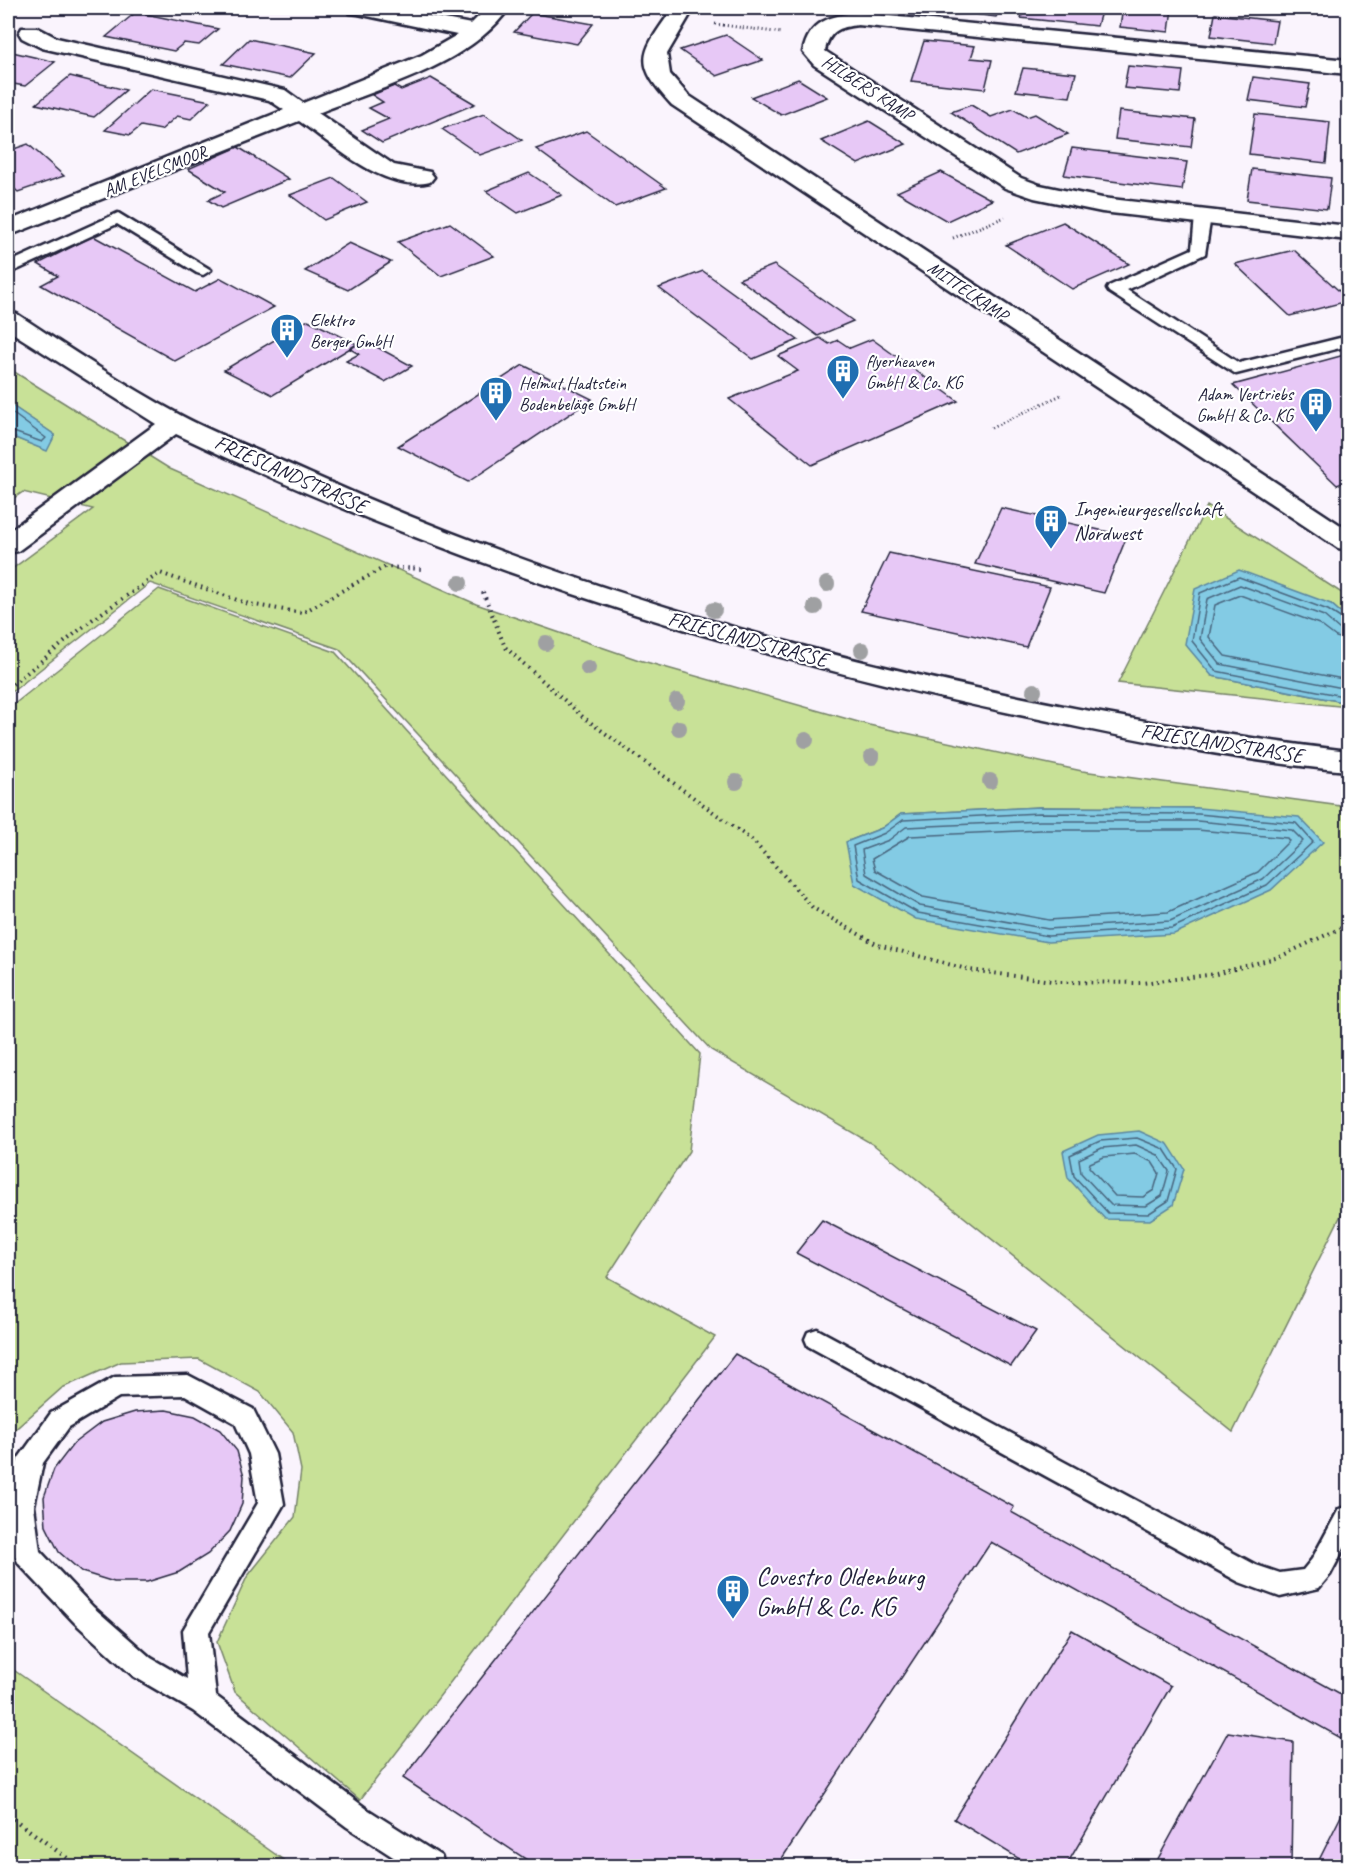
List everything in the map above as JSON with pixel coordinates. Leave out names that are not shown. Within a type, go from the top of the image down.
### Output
[{"type":"street","points":[[358,8],[476,32]]},
{"type":"street","name":"AM EVELSMOOR","points":[[8,229],[430,60],[476,32],[498,8]]},
{"type":"street","name":"MITTELKAMP","points":[[683,8],[654,52],[655,66],[662,82],[680,100],[1348,542]]},
{"type":"street","name":"HILBERS KAMP","points":[[1348,67],[858,19],[832,24],[816,37],[814,52],[822,60],[1013,183],[1054,197],[1348,233]]},
{"type":"street","points":[[30,33],[50,43],[277,95],[387,171],[422,177]]},
{"type":"street","name":"FRIESLANDSTRASSE","points":[[8,319],[174,423],[325,492],[476,554],[645,611],[877,674],[1083,720],[1256,751],[1348,761]]},
{"type":"street","points":[[8,545],[174,423]]},
{"type":"lane","points":[[1203,216],[1199,251],[1115,289],[1236,369],[1348,341]]},
{"type":"lane","points":[[8,269],[118,218],[203,270]]},
{"type":"lane","points":[[818,1340],[1248,1574],[1280,1585],[1310,1580],[1321,1567],[1348,1517]]},
{"type":"lane","points":[[203,1702],[196,1630],[271,1504],[262,1454],[244,1416],[188,1385],[115,1387],[60,1420],[31,1459],[21,1506],[28,1556],[84,1615],[142,1666],[203,1702],[357,1818],[431,1866]]},
{"type":"path","points":[[915,255],[1054,197]]},
{"type":"path","points":[[992,428],[1071,390]]},
{"type":"path","points":[[8,688],[93,619],[160,573],[249,604],[302,613],[385,567],[431,570]]},
{"type":"path","points":[[480,588],[487,597],[505,646],[565,701],[753,841],[813,908],[878,945],[970,970],[1060,982],[1142,983],[1216,974],[1279,957],[1341,928],[1348,920]]},
{"type":"path","points":[[8,1815],[78,1866]]},
{"type":"green space","points":[[8,368],[170,469],[476,604],[639,660],[869,725],[1082,771],[1348,807],[1348,1201],[1233,1432],[874,1145],[711,1050],[339,649],[150,583],[8,695],[8,572],[93,509],[23,492],[8,502],[8,435],[46,450],[55,435],[8,403]],"holes":[[[1040,807],[1198,808],[846,842],[882,828],[901,814]]]},
{"type":"green space","points":[[1207,506],[1348,597],[1348,619],[1331,604],[1212,676],[1348,703],[1348,707],[1118,683]]},
{"type":"green space","points":[[159,589],[335,652],[700,1054],[689,1151],[607,1277],[715,1337],[360,1800],[235,1692],[217,1642],[247,1577],[295,1517],[301,1470],[293,1432],[260,1392],[199,1359],[121,1362],[62,1388],[9,1435],[8,1441],[8,709]]},
{"type":"green space","points":[[8,1666],[292,1866],[8,1866]]},
{"type":"water","points":[[8,403],[55,435],[47,451],[8,435]]},
{"type":"water","points":[[1239,570],[1331,604],[1348,619],[1348,703],[1212,676],[1185,644],[1195,589]]},
{"type":"water","points":[[1040,807],[1198,808],[1299,817],[1323,842],[1271,890],[1174,934],[1048,942],[916,919],[854,884],[846,842],[882,828],[901,814]]},
{"type":"water","points":[[1139,1131],[1168,1144],[1184,1169],[1173,1205],[1150,1220],[1105,1219],[1068,1178],[1063,1151],[1098,1135]]},
{"type":"building","points":[[928,8],[1001,8],[996,17]]},
{"type":"building","points":[[1024,8],[1102,8],[1097,26],[1021,18]]},
{"type":"building","points":[[1123,8],[1172,8],[1169,32],[1120,27]]},
{"type":"building","points":[[136,12],[218,29],[199,45],[184,43],[174,51],[106,37]]},
{"type":"building","points":[[532,13],[593,24],[577,44],[514,32]]},
{"type":"building","points":[[1215,14],[1277,21],[1273,43],[1211,36]]},
{"type":"building","points":[[726,35],[763,60],[717,76],[680,50]]},
{"type":"building","points":[[249,39],[316,53],[290,78],[223,64]]},
{"type":"building","points":[[924,41],[975,46],[971,58],[992,60],[985,89],[911,81]]},
{"type":"building","points":[[8,51],[55,62],[25,86],[8,83]]},
{"type":"building","points":[[1128,66],[1183,71],[1180,93],[1124,88]]},
{"type":"building","points":[[1023,68],[1076,73],[1070,97],[1016,91]]},
{"type":"building","points":[[70,76],[126,90],[94,117],[36,104]]},
{"type":"building","points":[[1253,77],[1310,84],[1305,107],[1248,100]]},
{"type":"building","points":[[431,78],[475,104],[382,143],[362,130],[389,119],[369,108],[383,102],[372,95],[394,86],[401,90]]},
{"type":"building","points":[[798,79],[827,97],[781,115],[751,97]]},
{"type":"building","points":[[151,89],[210,101],[191,119],[177,116],[161,130],[141,126],[130,135],[105,130]]},
{"type":"building","points":[[971,105],[991,117],[1013,109],[1027,117],[1035,114],[1068,134],[1016,154],[951,112]]},
{"type":"building","points":[[1119,111],[1195,119],[1191,147],[1115,139]]},
{"type":"building","points":[[484,114],[522,140],[480,155],[442,129]]},
{"type":"building","points":[[1255,114],[1330,122],[1326,163],[1249,154]]},
{"type":"building","points":[[869,121],[906,144],[858,164],[821,141]]},
{"type":"building","points":[[586,131],[666,188],[615,207],[536,149]]},
{"type":"building","points":[[28,144],[64,176],[18,192],[8,183],[8,151]]},
{"type":"building","points":[[238,147],[289,179],[221,208],[208,200],[225,192],[188,169]]},
{"type":"building","points":[[1072,148],[1187,162],[1182,190],[1064,175]]},
{"type":"building","points":[[1252,169],[1331,178],[1327,209],[1247,200]]},
{"type":"building","points":[[941,172],[992,200],[947,221],[897,192]]},
{"type":"building","points":[[529,173],[562,195],[518,213],[486,191]]},
{"type":"building","points":[[334,178],[367,202],[324,220],[290,195]]},
{"type":"building","points":[[1063,222],[1129,264],[1072,289],[1006,245]]},
{"type":"building","points":[[450,223],[494,256],[441,276],[398,242]]},
{"type":"building","points":[[93,236],[195,292],[221,278],[274,307],[175,361],[41,285],[58,276],[38,264]]},
{"type":"building","points":[[349,243],[391,262],[348,290],[305,271]]},
{"type":"building","points":[[1294,250],[1348,301],[1290,316],[1235,264]]},
{"type":"building","points":[[774,265],[853,321],[818,336],[739,279]]},
{"type":"building","points":[[703,271],[798,340],[753,359],[659,288]]},
{"type":"building","name":"Elektro Berger GmbH","points":[[308,320],[357,344],[273,395],[224,370]]},
{"type":"building","name":"flyerheaven GmbH & Co. KG","points":[[820,338],[829,344],[838,340],[850,348],[872,339],[958,401],[812,465],[729,399],[798,371],[778,356]]},
{"type":"building","points":[[364,340],[412,366],[385,382],[346,361],[359,354],[350,349]]},
{"type":"building","name":"Adam Vertriebs GmbH & Co. KG","points":[[1348,354],[1348,481],[1337,485],[1233,385]]},
{"type":"building","name":"Helmut Hadtstein Bodenbeläge GmbH","points":[[523,365],[592,399],[468,482],[398,446]]},
{"type":"building","name":"Ingenieurgesellschaft Nordwest","points":[[1001,508],[1127,536],[1104,593],[975,564]]},
{"type":"building","name":"Ingenieurgesellschaft Nordwest","points":[[889,553],[1050,587],[1026,647],[861,611]]},
{"type":"building","points":[[822,1220],[1036,1331],[1011,1366],[796,1253]]},
{"type":"building","name":"Covestro Oldenburg GmbH & Co. KG","points":[[735,1354],[1014,1507],[1011,1512],[1348,1698],[1348,1742],[991,1542],[777,1866],[536,1866],[403,1778]]},
{"type":"building","points":[[166,1410],[195,1416],[220,1430],[237,1451],[244,1476],[242,1504],[230,1531],[208,1554],[179,1572],[147,1582],[114,1582],[82,1572],[59,1552],[46,1526],[44,1497],[54,1469],[74,1443],[102,1422],[135,1412]]},
{"type":"building","points":[[1072,1630],[1171,1686],[1066,1866],[1031,1866],[954,1819]]},
{"type":"building","points":[[1228,1732],[1293,1742],[1291,1866],[1154,1866]]},
{"type":"building","points":[[1348,1802],[1348,1866],[1316,1866]]},
{"type":"place","name":"Elektro Berger GmbH","points":[[287,359]]},
{"type":"place","name":"flyerheaven GmbH & Co. KG","points":[[843,400]]},
{"type":"place","name":"Helmut Hadtstein Bodenbeläge GmbH","points":[[496,422]]},
{"type":"place","name":"Adam Vertriebs GmbH & Co. KG","points":[[1316,433]]},
{"type":"place","name":"Ingenieurgesellschaft Nordwest","points":[[1051,550]]},
{"type":"place","name":"Covestro Oldenburg GmbH & Co. KG","points":[[733,1620]]}]
